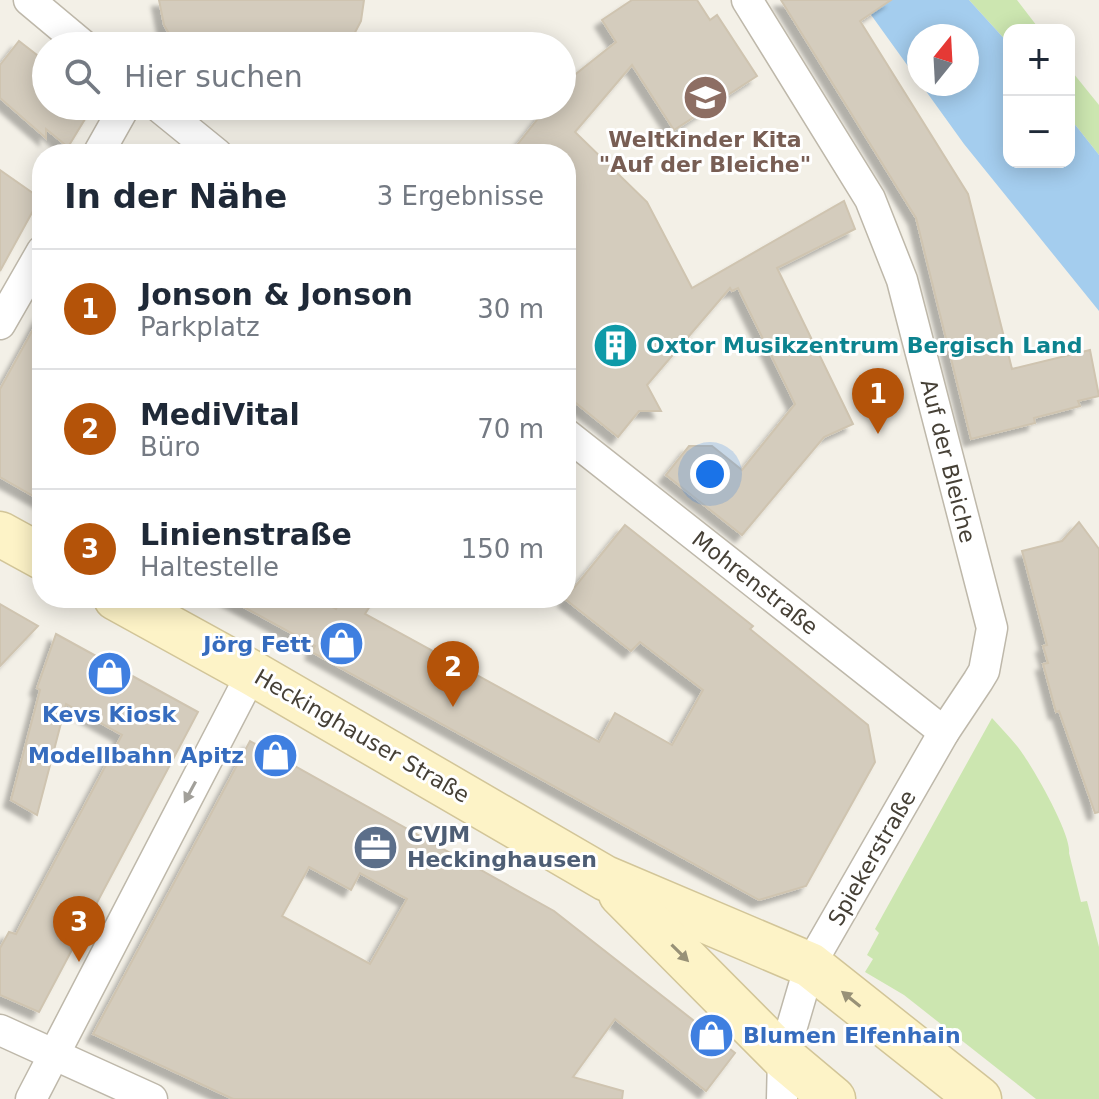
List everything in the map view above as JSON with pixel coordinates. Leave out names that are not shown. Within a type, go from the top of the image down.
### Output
[{"type":"main road","points":[[0,534],[32,552]]},
{"type":"main road","name":"Heckinghauser Straße","points":[[134,608],[605,878],[810,965],[979,1099]]},
{"type":"main road","name":"Heckinghauser Straße","points":[[605,878],[782,1078],[833,1099]]},
{"type":"street","points":[[29,0],[67,32]]},
{"type":"street","name":"Auf der Bleiche","points":[[747,0],[870,199],[902,280],[992,628]]},
{"type":"street","points":[[104,144],[117,120]]},
{"type":"street","points":[[175,120],[205,144]]},
{"type":"street","points":[[0,324],[32,268]]},
{"type":"street","name":"Mohrenstraße","points":[[576,442],[944,732]]},
{"type":"street","name":"Spiekerstraße","points":[[782,1078],[810,965],[944,732],[984,671],[992,628]]},
{"type":"street","points":[[31,1099],[252,673]]},
{"type":"street","points":[[0,1030],[152,1099]]},
{"type":"green space","points":[[969,0],[1017,0],[1035,24],[1003,24],[1003,37]]},
{"type":"green space","points":[[1075,75],[1099,105],[1099,155],[1075,125]]},
{"type":"green space","points":[[992,718],[1014,742],[1049,799],[1064,831],[1081,902],[1087,901],[1099,947],[1099,1099],[1036,1099],[904,995],[865,972],[873,959],[867,955],[879,933],[875,929]]},
{"type":"water","points":[[867,0],[969,0],[1003,37],[1003,168],[1075,168],[1075,125],[1099,155],[1099,311],[964,144],[930,96],[979,96],[979,24],[907,24],[907,64],[869,12]]},
{"type":"building","points":[[159,0],[364,0],[361,21],[355,32],[168,32]]},
{"type":"building","points":[[632,0],[697,0],[710,20],[717,15],[757,76],[674,130],[632,65],[575,132],[647,202],[692,288],[844,201],[855,229],[777,268],[853,424],[824,437],[742,535],[666,475],[689,446],[712,446],[742,470],[795,404],[738,288],[732,291],[730,288],[647,385],[661,411],[639,411],[618,437],[576,403],[576,144],[518,144],[537,120],[576,120],[576,74],[616,42],[602,20]]},
{"type":"building","points":[[781,0],[891,0],[860,21],[968,194],[1012,369],[1090,350],[1099,396],[1078,401],[1080,406],[1034,418],[1035,423],[971,439],[916,218]]},
{"type":"building","points":[[19,41],[32,51],[32,120],[84,120],[70,144],[64,144],[46,129],[46,138],[0,98],[0,65]]},
{"type":"building","points":[[0,170],[32,192],[32,213],[0,271]]},
{"type":"building","points":[[32,331],[32,495],[0,477],[0,389]]},
{"type":"building","points":[[1079,522],[1099,549],[1099,812],[1095,813],[1059,711],[1056,712],[1043,664],[1048,663],[1043,646],[1047,645],[1022,551],[1062,541]]},
{"type":"building","points":[[625,525],[753,626],[750,629],[868,725],[875,762],[806,886],[759,900],[312,652],[315,646],[245,608],[369,608],[365,614],[599,742],[615,713],[672,745],[703,690],[640,642],[631,651],[576,608],[576,585]]},
{"type":"building","points":[[0,604],[38,626],[0,666]]},
{"type":"building","points":[[56,634],[198,712],[39,1012],[0,995],[0,948],[9,932],[16,934],[122,735],[66,704],[37,815],[11,800],[40,690],[37,688]]},
{"type":"building","points":[[250,741],[554,911],[735,1053],[706,1091],[615,1019],[573,1077],[623,1091],[622,1099],[233,1099],[93,1034]],"holes":[[[309,867],[351,890],[360,873],[407,899],[370,964],[282,916]]]},
{"type":"place","name":"Weltkinder Kita \"Auf der Bleiche\"","points":[[705,98]]},
{"type":"place","name":"Oxtor Musikzentrum Bergisch Land","points":[[615,345]]},
{"type":"place","name":"Jonson & Jonson","points":[[878,434]]},
{"type":"place","name":"Jörg Fett","points":[[342,644]]},
{"type":"place","name":"Kevs Kiosk","points":[[109,673]]},
{"type":"place","name":"MediVital","points":[[453,707]]},
{"type":"place","name":"Modellbahn Apitz","points":[[275,755]]},
{"type":"place","name":"CVJM Heckinghausen","points":[[376,847]]},
{"type":"place","name":"Linienstraße","points":[[79,962]]},
{"type":"place","name":"Blumen Elfenhain","points":[[712,1035]]}]
